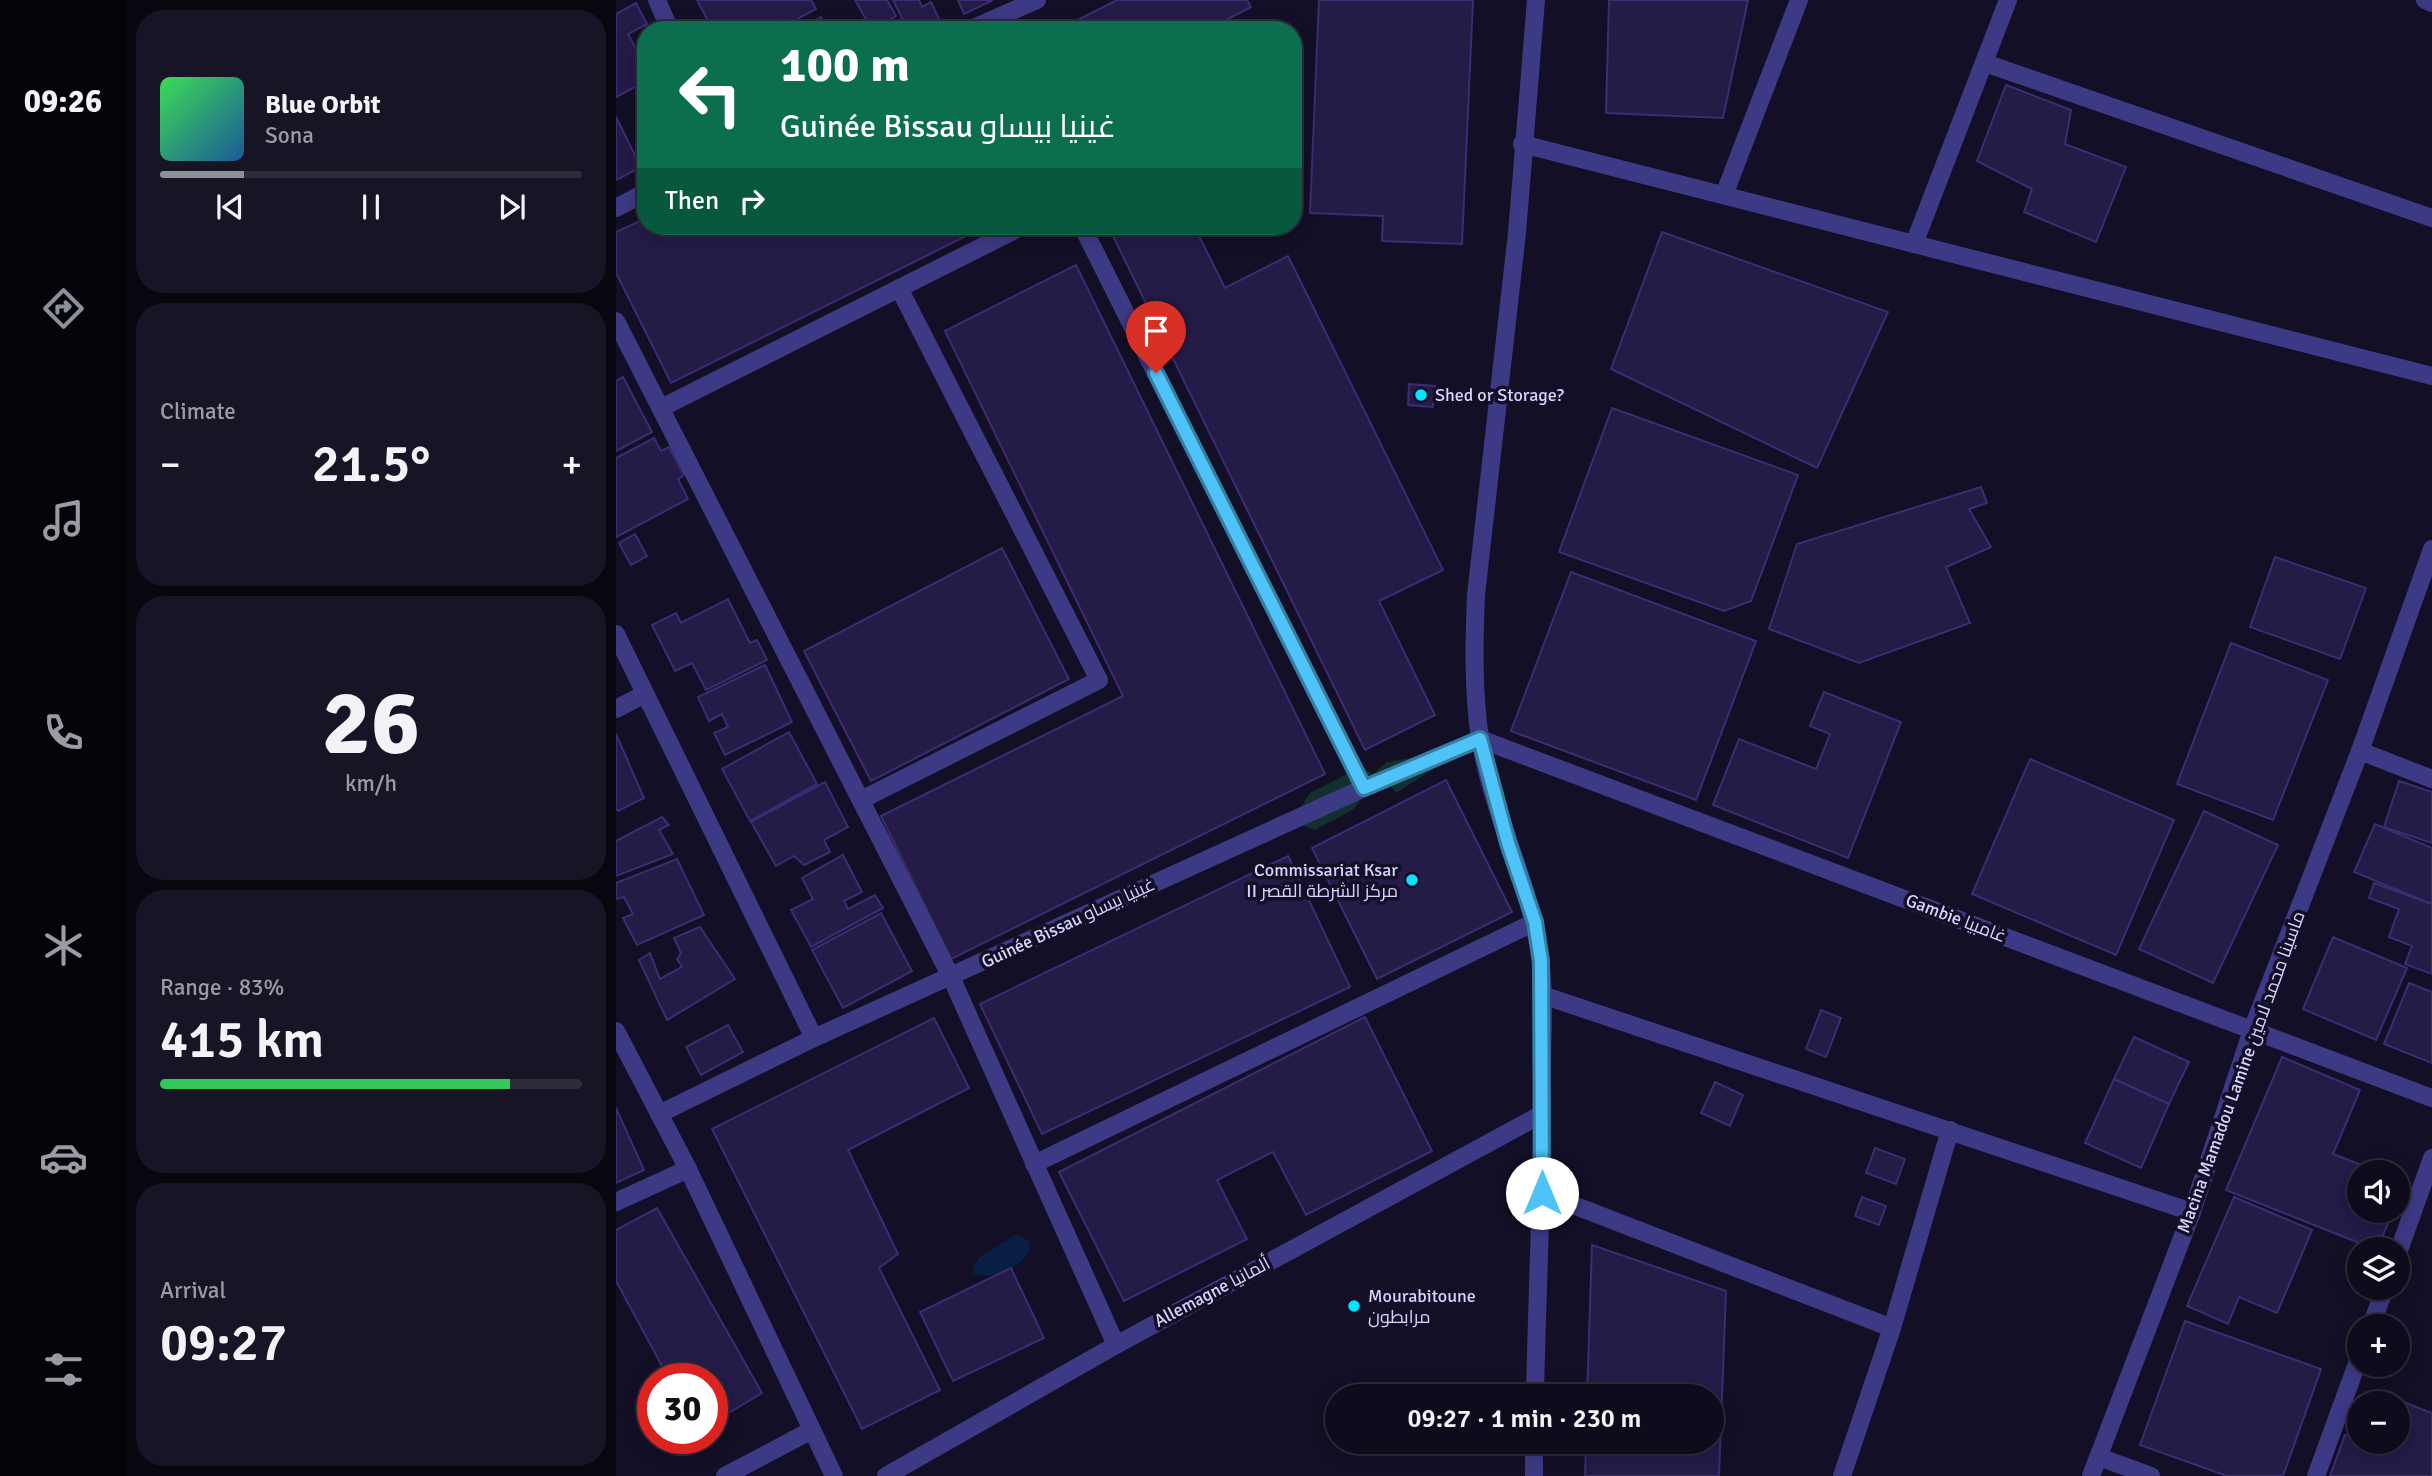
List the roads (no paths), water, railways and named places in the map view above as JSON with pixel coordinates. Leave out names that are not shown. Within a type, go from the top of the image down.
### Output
[{"type":"street","points":[[657,0],[666,21]]},
{"type":"street","points":[[993,21],[1037,0]]},
{"type":"street","points":[[1535,1384],[1537,1246],[1542,1193],[1541,961],[1535,922],[1508,843],[1480,739],[1473,651],[1476,595],[1517,233],[1522,144],[1536,0]]},
{"type":"street","points":[[1724,195],[1799,0]]},
{"type":"street","points":[[1914,244],[2008,0]]},
{"type":"street","points":[[2425,0],[2432,3]]},
{"type":"street","points":[[1985,63],[2432,218]]},
{"type":"street","points":[[1522,144],[2432,376]]},
{"type":"street","points":[[616,208],[637,197]]},
{"type":"street","points":[[661,408],[1005,235]]},
{"type":"street","points":[[1087,235],[1364,788]]},
{"type":"street","points":[[861,800],[1099,680],[899,288]]},
{"type":"street","points":[[616,321],[951,977],[1116,1345]]},
{"type":"street","name":"Macina Mamadou Lamine ماسينا محمد لامين","points":[[2091,1476],[2192,1212],[2252,1030],[2427,577],[2432,549]]},
{"type":"street","points":[[616,634],[814,1038]]},
{"type":"street","points":[[616,709],[646,694]]},
{"type":"street","name":"Guinée Bissau غينيا بيساو","points":[[659,1114],[814,1038],[1364,788],[1480,739]]},
{"type":"street","name":"Gambie غامبيا","points":[[1480,739],[2432,1098]]},
{"type":"street","points":[[2360,751],[2432,779]]},
{"type":"street","points":[[1034,1164],[1535,922]]},
{"type":"street","points":[[1542,995],[2192,1212]]},
{"type":"street","points":[[616,1031],[688,1169],[834,1476]]},
{"type":"street","name":"Allemagne ألمانيا","points":[[886,1476],[1116,1345],[1542,1114]]},
{"type":"street","points":[[1842,1476],[1892,1328],[1950,1130]]},
{"type":"street","points":[[2403,1237],[2432,1158]]},
{"type":"street","points":[[616,1202],[688,1169]]},
{"type":"street","points":[[1542,1193],[1892,1328]]},
{"type":"street","points":[[2316,1476],[2352,1377]]},
{"type":"street","points":[[725,1476],[813,1430]]},
{"type":"street","points":[[1534,1454],[1534,1476]]},
{"type":"street","points":[[2099,1457],[2151,1476]]},
{"type":"water","points":[[1017,1234],[1029,1241],[1028,1252],[1019,1264],[995,1274],[973,1273],[973,1267],[981,1256]]},
{"type":"place","name":"Shed or Storage?","points":[[1421,395]]},
{"type":"place","name":"Commissariat Ksar II مركز الشرطة القصر","points":[[1412,880]]},
{"type":"place","name":"Mourabitoune مرابطون","points":[[1354,1306]]}]
